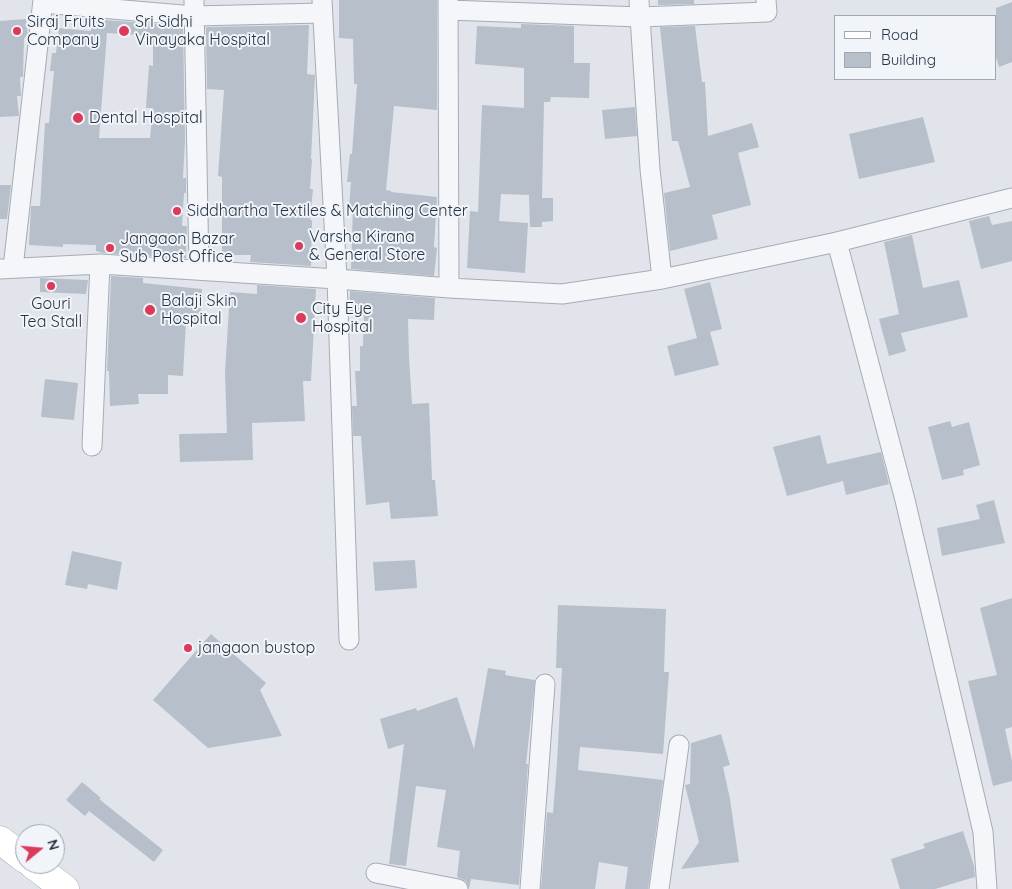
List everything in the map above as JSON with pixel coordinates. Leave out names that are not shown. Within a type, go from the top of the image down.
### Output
[{"type":"main road","points":[[0,840],[15,851]]},
{"type":"main road","points":[[45,874],[65,889]]},
{"type":"street","points":[[449,288],[448,5],[767,12],[766,0]]},
{"type":"street","points":[[349,640],[336,279],[322,6],[194,8],[43,1],[6,269],[100,264],[336,279],[449,288],[562,294],[662,279],[837,242],[1012,198]]},
{"type":"street","points":[[194,8],[199,270]]},
{"type":"street","points":[[639,8],[650,169],[662,279]]},
{"type":"street","points":[[837,242],[906,500],[981,823],[987,889]]},
{"type":"street","points":[[92,446],[100,264]]},
{"type":"street","points":[[530,889],[545,684]]},
{"type":"street","points":[[659,889],[679,746]]},
{"type":"street","points":[[376,873],[458,889]]},
{"type":"building","points":[[339,0],[437,0],[437,110],[394,106],[386,190],[437,197],[434,247],[437,248],[434,276],[351,269],[353,207],[349,207],[351,182],[347,182],[350,154],[352,154],[357,84],[354,84],[353,39],[339,38]]},
{"type":"building","points":[[658,0],[694,0],[694,4],[658,5]]},
{"type":"building","points":[[1012,2],[1012,62],[999,67],[997,60],[996,8]]},
{"type":"building","points":[[26,19],[28,36],[24,38],[23,77],[20,77],[21,96],[17,96],[19,116],[0,117],[0,21]]},
{"type":"building","points":[[92,19],[183,26],[185,141],[183,178],[186,178],[186,193],[184,193],[182,226],[187,226],[186,258],[103,253],[96,251],[96,245],[63,244],[63,247],[29,245],[31,206],[40,206],[45,123],[49,123],[54,71],[50,71],[52,53],[56,53],[59,28],[91,31]],"holes":[[[107,33],[153,36],[153,66],[149,65],[146,108],[153,108],[150,138],[99,138]]]},
{"type":"building","points":[[521,24],[574,26],[574,63],[590,63],[589,98],[551,97],[550,102],[544,102],[542,198],[553,198],[553,221],[542,222],[542,227],[530,227],[529,195],[501,194],[499,221],[528,223],[525,273],[467,268],[470,211],[478,212],[482,105],[524,108],[524,68],[475,64],[477,26],[521,28]]},
{"type":"building","points":[[309,25],[307,74],[315,75],[310,189],[313,189],[310,220],[312,220],[311,266],[250,262],[251,255],[222,255],[222,177],[218,176],[224,90],[207,89],[206,27]]},
{"type":"building","points":[[695,26],[702,82],[705,82],[708,136],[752,123],[759,147],[738,153],[751,205],[712,215],[718,239],[670,251],[664,193],[690,187],[678,141],[672,141],[660,27]]},
{"type":"building","points":[[635,107],[637,136],[605,139],[602,110]]},
{"type":"building","points":[[923,117],[935,162],[859,179],[849,134]]},
{"type":"building","points":[[0,185],[11,185],[7,219],[0,219]]},
{"type":"building","points":[[989,216],[992,225],[1012,221],[1012,261],[981,269],[969,221]]},
{"type":"building","points":[[912,235],[923,288],[959,280],[968,317],[901,333],[906,351],[889,356],[879,319],[899,314],[884,242]]},
{"type":"building","points":[[111,276],[143,278],[143,283],[202,289],[200,322],[186,321],[183,376],[168,375],[168,394],[138,394],[139,404],[110,406],[109,371],[107,371]]},
{"type":"building","points":[[40,278],[88,280],[86,294],[40,292]]},
{"type":"building","points":[[710,282],[722,329],[710,332],[719,365],[675,376],[667,346],[697,338],[684,289]]},
{"type":"building","points":[[257,285],[316,289],[311,381],[303,381],[305,421],[252,423],[253,460],[180,462],[179,434],[227,433],[225,372],[230,292],[257,294]]},
{"type":"building","points":[[350,291],[435,298],[434,320],[408,319],[412,404],[429,403],[432,480],[435,480],[438,516],[391,519],[389,502],[366,505],[361,436],[353,436],[352,406],[357,406],[355,371],[360,371],[360,346],[363,346],[364,316],[349,315]]},
{"type":"building","points":[[45,379],[78,383],[74,420],[41,417]]},
{"type":"building","points":[[950,421],[952,427],[969,422],[980,465],[963,470],[964,475],[942,480],[928,427]]},
{"type":"building","points":[[820,435],[827,464],[881,452],[889,484],[846,495],[843,481],[787,496],[773,447]]},
{"type":"building","points":[[994,500],[1005,543],[942,556],[937,528],[980,519],[976,505]]},
{"type":"building","points":[[72,551],[122,562],[117,590],[88,584],[87,589],[65,585]]},
{"type":"building","points":[[415,560],[417,588],[375,591],[373,562]]},
{"type":"building","points":[[1012,598],[1012,727],[1005,729],[1012,761],[1012,781],[993,786],[968,681],[997,675],[980,608]]},
{"type":"building","points":[[558,605],[666,609],[664,672],[669,672],[663,754],[580,747],[578,770],[663,780],[648,889],[625,889],[628,867],[599,862],[595,889],[541,889],[547,812],[553,813],[557,763],[562,668],[556,668]]},
{"type":"building","points":[[211,634],[266,683],[260,690],[282,736],[208,748],[153,700]]},
{"type":"building","points":[[488,668],[506,671],[505,675],[535,680],[526,764],[528,764],[519,885],[471,879],[469,889],[466,881],[457,877],[460,851],[437,847],[446,790],[416,786],[406,866],[389,864],[404,744],[388,749],[380,719],[416,708],[417,711],[457,697],[474,749]]},
{"type":"building","points":[[721,734],[730,765],[723,767],[730,799],[739,862],[681,869],[699,842],[685,785],[690,784],[691,743]]},
{"type":"building","points":[[82,782],[101,798],[99,799],[163,850],[154,862],[89,811],[85,816],[66,800]]},
{"type":"building","points":[[963,831],[974,866],[975,877],[935,889],[900,889],[891,859],[925,848],[923,844]]},
{"type":"place","name":"Siraj Fruits Company","points":[[17,31]]},
{"type":"place","name":"Sri Sidhi Vinayaka Hospital","points":[[124,31]]},
{"type":"place","name":"Dental Hospital","points":[[78,118]]},
{"type":"place","name":"Siddhartha Textiles & Matching Center","points":[[177,211]]},
{"type":"place","name":"Varsha Kirana & General Store","points":[[299,246]]},
{"type":"place","name":"Jangaon Bazar Sub Post Office","points":[[110,248]]},
{"type":"place","name":"Gouri Tea Stall","points":[[51,286]]},
{"type":"place","name":"Balaji Skin Hospital","points":[[150,310]]},
{"type":"place","name":"City Eye Hospital","points":[[301,318]]},
{"type":"place","name":"jangaon bustop","points":[[188,648]]}]
